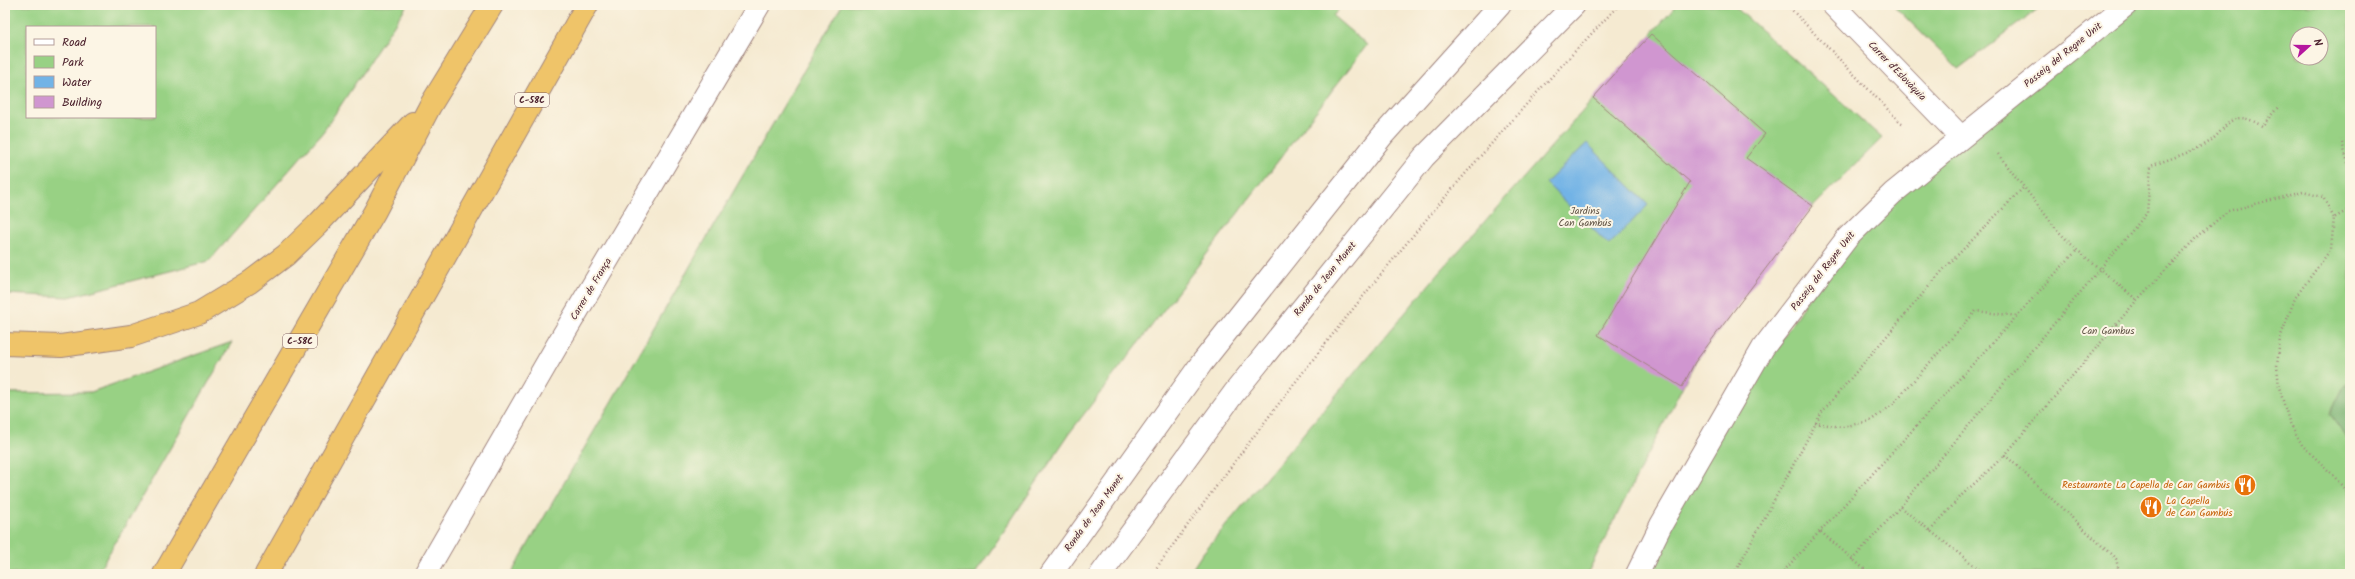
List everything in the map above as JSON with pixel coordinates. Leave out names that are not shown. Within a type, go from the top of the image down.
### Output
[{"type":"highway","name":"C-58C","points":[[164,574],[371,218],[430,106],[492,5]]},
{"type":"highway","name":"C-58C","points":[[266,574],[587,5]]},
{"type":"highway","points":[[5,344],[60,346],[131,336],[199,313],[250,282],[286,255],[317,225],[430,106]]},
{"type":"street","name":"Carrer de França","points":[[425,574],[559,342],[760,5]]},
{"type":"street","name":"Ronda de Jean Monet","points":[[1051,574],[1201,364],[1383,135],[1500,5]]},
{"type":"street","name":"Ronda de Jean Monet","points":[[1101,574],[1234,393],[1424,157],[1574,5]]},
{"type":"street","name":"Carrer d'Eslovàquia","points":[[1833,5],[1961,137]]},
{"type":"street","name":"Passeig del Regne Unit","points":[[1638,574],[1661,525],[1763,348],[1848,237],[1893,193],[2126,5]]},
{"type":"path","points":[[1152,574],[1267,417],[1377,278],[1558,69],[1619,5]]},
{"type":"path","points":[[1852,560],[1900,507],[2101,270],[2147,213],[2151,166],[2207,143],[2228,122],[2251,119],[2262,126],[2280,106]]},
{"type":"path","points":[[2341,139],[2350,170]]},
{"type":"path","points":[[1998,154],[2058,231],[2076,250],[2138,300]]},
{"type":"path","points":[[1734,574],[1822,412],[1943,270],[2024,187]]},
{"type":"path","points":[[1930,531],[1962,495],[2005,455],[2138,300],[2196,238],[2228,211],[2303,192],[2323,197],[2334,218],[2331,250],[2295,298],[2280,338],[2277,366],[2278,387],[2289,422],[2302,445],[2334,476],[2350,496]]},
{"type":"path","points":[[2334,218],[2350,209]]},
{"type":"path","points":[[1781,574],[1821,532],[2076,250]]},
{"type":"path","points":[[1815,423],[1842,427],[1870,421],[1891,406],[1976,311],[2017,316]]},
{"type":"path","points":[[2005,455],[2116,559],[2119,570],[2116,574]]},
{"type":"path","points":[[1900,507],[1985,574]]},
{"type":"path","points":[[1821,532],[1870,574]]},
{"type":"green space","points":[[5,5],[407,5],[323,132],[209,261],[69,297],[5,294]]},
{"type":"green space","points":[[842,5],[1342,5],[1333,16],[1367,45],[1071,431],[975,574],[511,574]]},
{"type":"green space","name":"Jardins Can Gambús","points":[[1677,5],[1733,5],[1882,138],[1802,218],[1695,362],[1587,574],[1189,574],[1202,554],[1437,275]]},
{"type":"green space","points":[[1893,5],[2043,5],[1958,69]]},
{"type":"green space","name":"Can Gambus","points":[[2126,5],[2350,5],[2350,574],[1637,574],[1661,525],[1848,237]]},
{"type":"green space","points":[[232,342],[97,574],[5,574],[5,393],[91,392]]},
{"type":"green space","points":[[2350,382],[2350,442],[2330,414],[2344,386]]},
{"type":"water","points":[[1587,143],[1648,205],[1609,245],[1546,183]]},
{"type":"building","points":[[1651,34],[1765,134],[1746,158],[1813,206],[1695,362],[1682,387],[1598,335],[1690,182],[1593,98]]},
{"type":"place","name":"Restaurante La Capella de Can Gambús","points":[[2245,485]]},
{"type":"place","name":"La Capella de Can Gambús","points":[[2151,507]]}]
